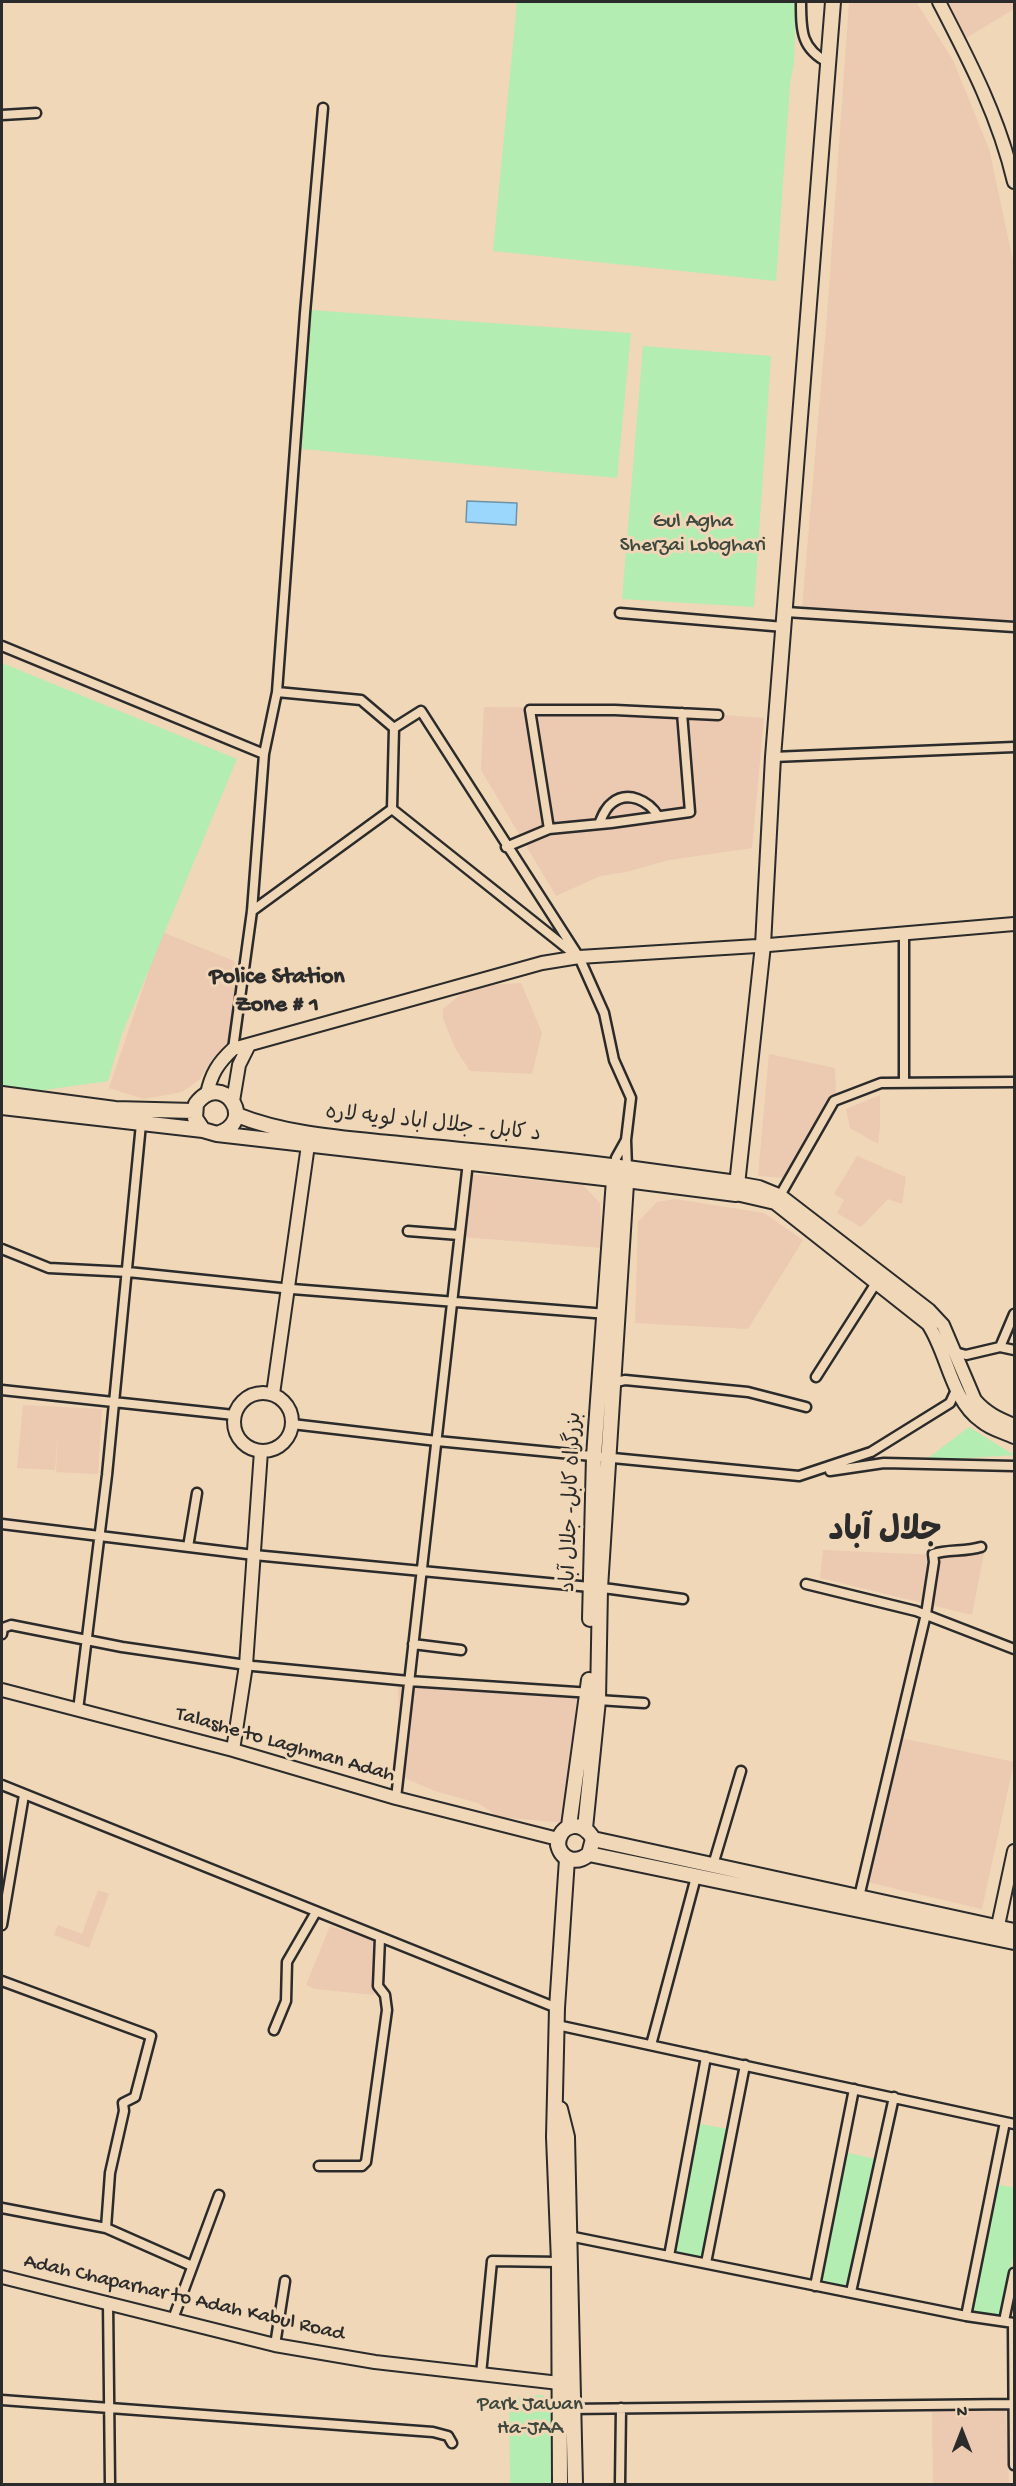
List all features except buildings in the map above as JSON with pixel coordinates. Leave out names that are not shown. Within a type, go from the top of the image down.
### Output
[{"type":"main road","points":[[736,1189],[763,945],[773,757],[833,2]]},
{"type":"main road","points":[[939,2],[990,106],[1006,147],[1014,182]]},
{"type":"main road","points":[[203,1130],[195,1118],[196,1104],[207,1094],[218,1062],[232,1049],[542,963],[579,957],[763,945],[1014,924]]},
{"type":"main road","points":[[218,1134],[230,1128],[235,1108],[239,1065],[249,1045]]},
{"type":"main road","points":[[207,1094],[221,1093],[235,1108]]},
{"type":"main road","points":[[2,1094],[116,1109],[194,1111]]},
{"type":"main road","points":[[2,1107],[468,1162],[620,1173],[736,1189],[778,1199],[929,1310],[943,1325],[955,1352],[966,1407],[982,1422],[1014,1437]]},
{"type":"main road","name":"د کابل - جلال اباد لویه لاره","points":[[235,1108],[253,1122],[287,1129],[620,1173]]},
{"type":"main road","points":[[273,1394],[308,1144]]},
{"type":"main road","name":"بزرگراه کابل- جلال آباد","points":[[589,1833],[595,1695],[595,1588],[600,1457],[620,1173]]},
{"type":"main road","points":[[778,1199],[928,1324],[961,1385],[983,1409],[1014,1425]]},
{"type":"main road","name":"بزرگراه کابل- جلال آباد","points":[[600,1457],[612,1383],[610,1315]]},
{"type":"main road","points":[[256,1393],[273,1394],[287,1406],[292,1424],[289,1434],[273,1449],[261,1451],[251,1449],[243,1443],[233,1425],[238,1405],[246,1397],[256,1393]]},
{"type":"main road","points":[[233,1750],[246,1665],[261,1451]]},
{"type":"main road","name":"Talashe to Laghman Adah","points":[[2,1690],[233,1750],[396,1798],[558,1839]]},
{"type":"main road","name":"بزرگراه کابل- جلال آباد","points":[[569,1827],[595,1695]]},
{"type":"main road","points":[[589,1833],[592,1849],[589,1854],[578,1860],[567,1859],[559,1851],[558,1839],[563,1830],[580,1826],[589,1833],[713,1865],[859,1897],[996,1933],[1014,1942]]},
{"type":"main road","points":[[996,1933],[1014,1851]]},
{"type":"main road","points":[[589,1854],[696,1877],[996,1933],[1014,1931]]},
{"type":"main road","points":[[567,1859],[557,2008],[557,2095],[554,2136],[566,2409],[575,2484]]},
{"type":"main road","points":[[557,2095],[567,2136],[570,2236],[565,2384]]},
{"type":"main road","name":"Adah Chaparhar to Adah Kabul Road","points":[[2,2277],[275,2344],[375,2362],[565,2384]]},
{"type":"main road","points":[[560,2484],[566,2409]]},
{"type":"street","points":[[801,2],[804,42],[810,51],[829,63]]},
{"type":"street","points":[[232,1049],[252,911],[264,753],[278,692],[305,313],[323,108]]},
{"type":"street","points":[[2,115],[36,113]]},
{"type":"street","points":[[786,612],[1014,627]]},
{"type":"street","points":[[620,613],[784,627]]},
{"type":"street","points":[[2,646],[264,753]]},
{"type":"street","points":[[278,692],[361,700],[394,728]]},
{"type":"street","points":[[549,829],[530,710],[615,710],[718,715]]},
{"type":"street","points":[[394,728],[421,711],[579,957],[604,1013],[614,1060],[631,1098],[626,1140],[616,1158],[620,1173]]},
{"type":"street","points":[[506,846],[549,829],[690,812],[682,713]]},
{"type":"street","points":[[392,809],[394,728]]},
{"type":"street","points":[[773,757],[1014,747]]},
{"type":"street","points":[[599,824],[612,802],[624,798],[645,801],[658,816]]},
{"type":"street","points":[[252,911],[392,809]]},
{"type":"street","points":[[392,809],[579,957]]},
{"type":"street","points":[[904,934],[904,1083]]},
{"type":"street","points":[[778,1199],[834,1101],[881,1083],[1014,1082]]},
{"type":"street","points":[[78,1710],[114,1403],[141,1124]]},
{"type":"street","points":[[396,1798],[468,1162]]},
{"type":"street","points":[[408,1231],[459,1235]]},
{"type":"street","points":[[2,1249],[49,1268],[128,1272],[288,1289],[610,1315]]},
{"type":"street","points":[[816,1377],[876,1283]]},
{"type":"street","points":[[1000,1347],[1014,1314]]},
{"type":"street","points":[[955,1352],[966,1355],[1000,1347],[1014,1350]]},
{"type":"street","points":[[612,1383],[625,1380],[726,1389],[748,1392],[806,1407]]},
{"type":"street","points":[[799,1476],[872,1452],[950,1403],[961,1385]]},
{"type":"street","points":[[2,1390],[234,1415]]},
{"type":"street","points":[[292,1424],[436,1441],[799,1476],[884,1463],[1014,1466]]},
{"type":"street","points":[[188,1547],[197,1493]]},
{"type":"street","points":[[2,1524],[254,1555],[595,1588],[683,1599]]},
{"type":"street","points":[[859,1897],[926,1614],[934,1562],[933,1554],[965,1552],[981,1547]]},
{"type":"street","points":[[806,1584],[926,1614],[1014,1648]]},
{"type":"street","points":[[2,1634],[3,1628],[11,1626],[122,1647],[246,1665],[409,1681],[595,1695],[644,1703]]},
{"type":"street","points":[[413,1644],[461,1650]]},
{"type":"street","points":[[713,1865],[741,1771]]},
{"type":"street","points":[[2,1785],[557,2008]]},
{"type":"street","points":[[2,1923],[24,1795]]},
{"type":"street","points":[[651,2044],[696,1877]]},
{"type":"street","points":[[274,2030],[286,2001],[287,1962],[316,1912]]},
{"type":"street","points":[[319,2166],[362,2166],[366,2162],[387,2010],[385,1995],[378,1986],[380,1938]]},
{"type":"street","points":[[2,1981],[151,2036],[135,2097],[123,2103],[111,2173],[106,2228]]},
{"type":"street","points":[[557,2025],[1010,2123],[966,2316]]},
{"type":"street","points":[[669,2256],[706,2057]]},
{"type":"street","points":[[706,2263],[745,2065]]},
{"type":"street","points":[[815,2286],[854,2089]]},
{"type":"street","points":[[851,2292],[894,2097]]},
{"type":"street","points":[[173,2319],[219,2195]]},
{"type":"street","points":[[2,2208],[106,2228],[192,2266]]},
{"type":"street","points":[[570,2236],[966,2316],[1010,2322]]},
{"type":"street","points":[[481,2374],[492,2261],[559,2262]]},
{"type":"street","points":[[1014,2273],[1010,2322],[1014,2465]]},
{"type":"street","points":[[275,2344],[285,2281]]},
{"type":"street","points":[[108,2302],[110,2484]]},
{"type":"street","points":[[2,2400],[433,2432],[448,2436],[452,2443]]},
{"type":"street","points":[[566,2409],[1013,2404]]},
{"type":"street","points":[[620,2484],[621,2408]]},
{"type":"shaded area","points":[[849,2],[916,2],[953,60],[989,149],[1014,265],[1014,621],[802,608],[827,316]]},
{"type":"shaded area","points":[[946,2],[1014,2],[1014,9],[966,38]]},
{"type":"shaded area","points":[[484,707],[626,708],[764,718],[752,848],[669,860],[626,872],[600,876],[556,896],[481,770]]},
{"type":"shaded area","points":[[162,932],[234,961],[239,981],[232,1040],[213,1058],[199,1080],[182,1092],[144,1099],[109,1088]]},
{"type":"shaded area","points":[[521,983],[542,1033],[532,1074],[470,1071],[455,1048],[443,1018],[443,1009],[471,986]]},
{"type":"shaded area","points":[[769,1054],[835,1068],[836,1096],[787,1178],[758,1176]]},
{"type":"shaded area","points":[[880,1095],[878,1144],[850,1128],[846,1109]]},
{"type":"shaded area","points":[[857,1156],[906,1177],[902,1204],[888,1199],[861,1227],[837,1213],[844,1200],[834,1194]]},
{"type":"shaded area","points":[[470,1174],[583,1185],[600,1203],[602,1248],[462,1237]]},
{"type":"shaded area","points":[[675,1199],[764,1213],[803,1240],[748,1329],[635,1323],[638,1222],[657,1202]]},
{"type":"shaded area","points":[[23,1405],[102,1409],[98,1474],[56,1472],[58,1430],[55,1470],[17,1468]]},
{"type":"shaded area","points":[[823,1550],[937,1555],[984,1553],[972,1615],[820,1578]]},
{"type":"shaded area","points":[[398,1682],[582,1695],[566,1823],[499,1817],[478,1803],[435,1791],[400,1776]]},
{"type":"shaded area","points":[[901,1738],[1014,1762],[982,1909],[867,1882]]},
{"type":"shaded area","points":[[98,1890],[109,1894],[89,1948],[54,1935],[58,1925],[82,1934]]},
{"type":"shaded area","points":[[330,1926],[375,1941],[374,1995],[316,1989],[306,1985]]},
{"type":"shaded area","points":[[932,2407],[1006,2407],[1009,2484],[933,2484]]},
{"type":"green space","points":[[517,2],[796,2],[794,62],[790,84],[776,281],[493,251]]},
{"type":"green space","points":[[310,310],[631,333],[617,478],[302,449]]},
{"type":"green space","name":"Gul Agha Sherzai Lobghari","points":[[643,346],[771,356],[754,607],[622,599]]},
{"type":"green space","points":[[2,663],[237,759],[122,1034],[108,1081],[24,1093],[2,1090]]},
{"type":"green space","points":[[969,1427],[1014,1455],[924,1461]]},
{"type":"green space","points":[[695,2123],[728,2129],[702,2257],[671,2250]]},
{"type":"green space","points":[[844,2152],[875,2159],[846,2287],[818,2281]]},
{"type":"green space","points":[[996,2184],[1014,2188],[1014,2252],[1000,2319],[969,2312]]},
{"type":"green space","name":"Park Jawan Ha-JAA","points":[[542,2395],[553,2401],[551,2484],[510,2484],[509,2398]]},
{"type":"water","points":[[467,501],[517,503],[516,525],[466,522]]},
{"type":"district","name":"Police Station Zone # 1","points":[[277,992]]},
{"type":"district","name":"جلال آباد","points":[[885,1534]]}]
